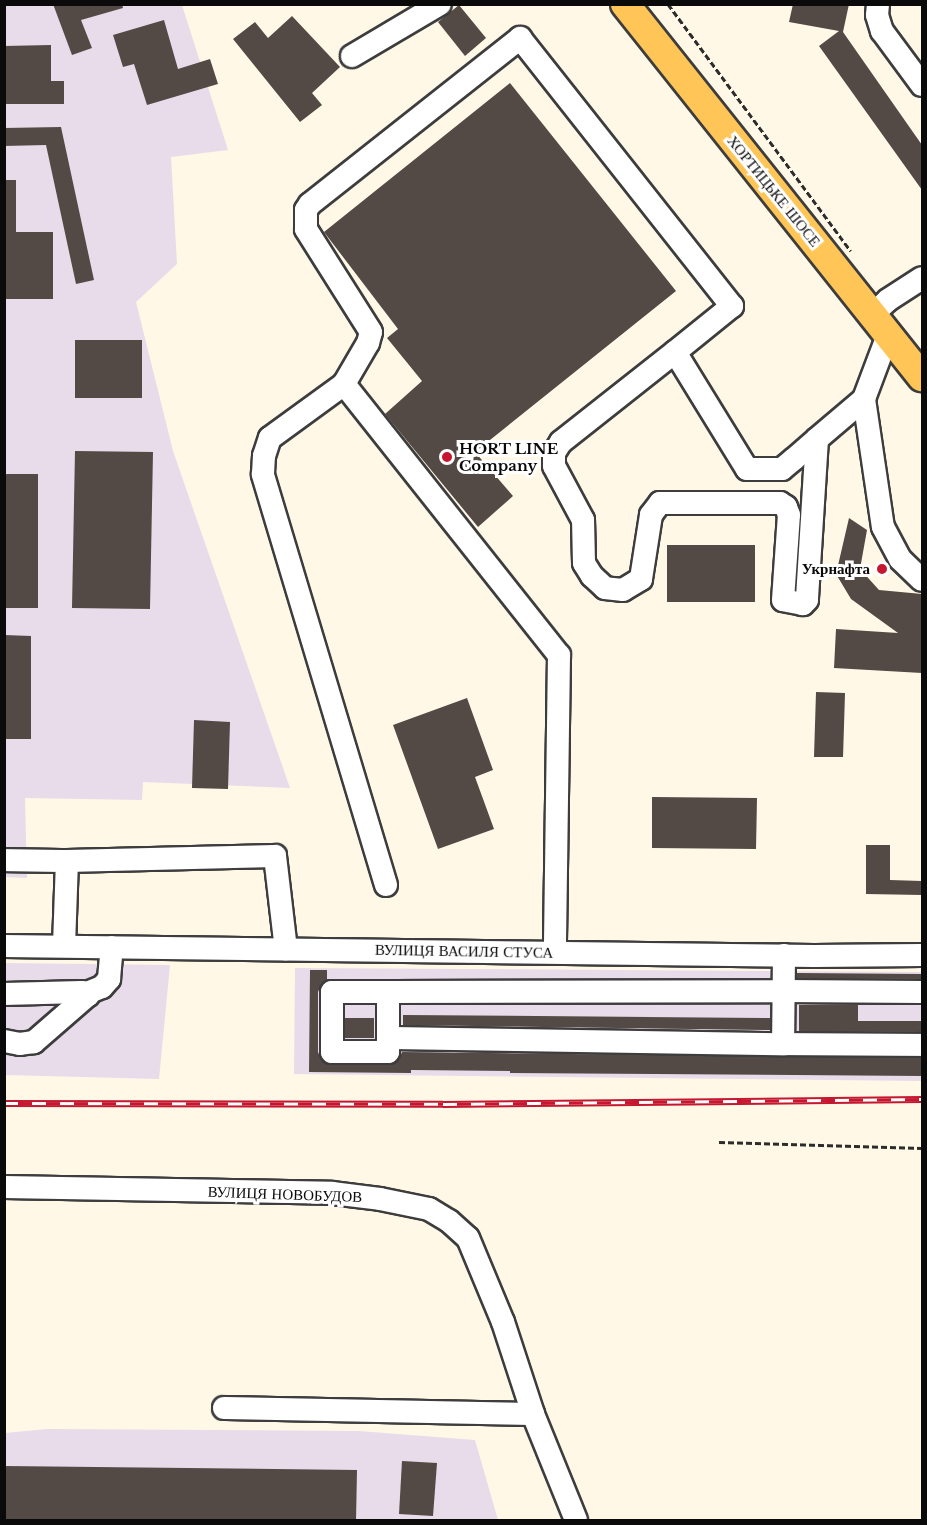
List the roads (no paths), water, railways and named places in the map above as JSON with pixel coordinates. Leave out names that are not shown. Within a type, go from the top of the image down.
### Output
[{"type":"main road","name":"ХОРТИЦЬКЕ ШОСЕ","points":[[625,4],[922,378]]},
{"type":"street","points":[[352,56],[440,4]]},
{"type":"street","points":[[878,4],[877,15],[882,31],[922,85]]},
{"type":"street","points":[[386,885],[263,474],[264,456],[270,438],[344,384],[368,343],[371,332],[306,229],[306,210],[310,204],[520,38],[732,306],[561,442],[554,453],[554,466],[583,520],[584,563],[592,576],[604,588],[623,590],[641,579],[651,515],[660,503],[780,503],[786,507],[789,515],[783,600],[805,604],[817,439]]},
{"type":"street","points":[[922,278],[888,300],[880,325],[864,399],[883,527],[900,559],[922,580]]},
{"type":"street","points":[[675,352],[747,469],[782,469],[864,399]]},
{"type":"street","points":[[344,384],[559,655],[555,952]]},
{"type":"street","points":[[4,860],[67,861],[275,856],[286,949]]},
{"type":"street","points":[[64,946],[67,861]]},
{"type":"street","name":"ВУЛИЦЯ ВАСИЛЯ СТУСА","points":[[4,946],[784,955],[922,954]]},
{"type":"street","points":[[4,994],[87,993],[102,987],[109,980],[112,947]]},
{"type":"street","points":[[783,1044],[784,955]]},
{"type":"street","points":[[388,992],[388,1052],[332,1052],[332,992],[784,991],[922,992]]},
{"type":"street","points":[[4,1041],[20,1044],[34,1042],[86,999],[87,993]]},
{"type":"street","points":[[388,1038],[922,1046]]},
{"type":"street","name":"ВУЛИЦЯ НОВОБУДОВ","points":[[4,1187],[332,1193],[381,1198],[429,1209],[449,1221],[468,1238],[503,1322],[533,1414],[576,1521]]},
{"type":"street","points":[[224,1408],[533,1414]]},
{"type":"railway","points":[[4,1103],[443,1104],[922,1099]]},
{"type":"place","name":"HORT LINE Company","points":[[447,457]]},
{"type":"place","name":"Укрнафта","points":[[882,569]]}]
